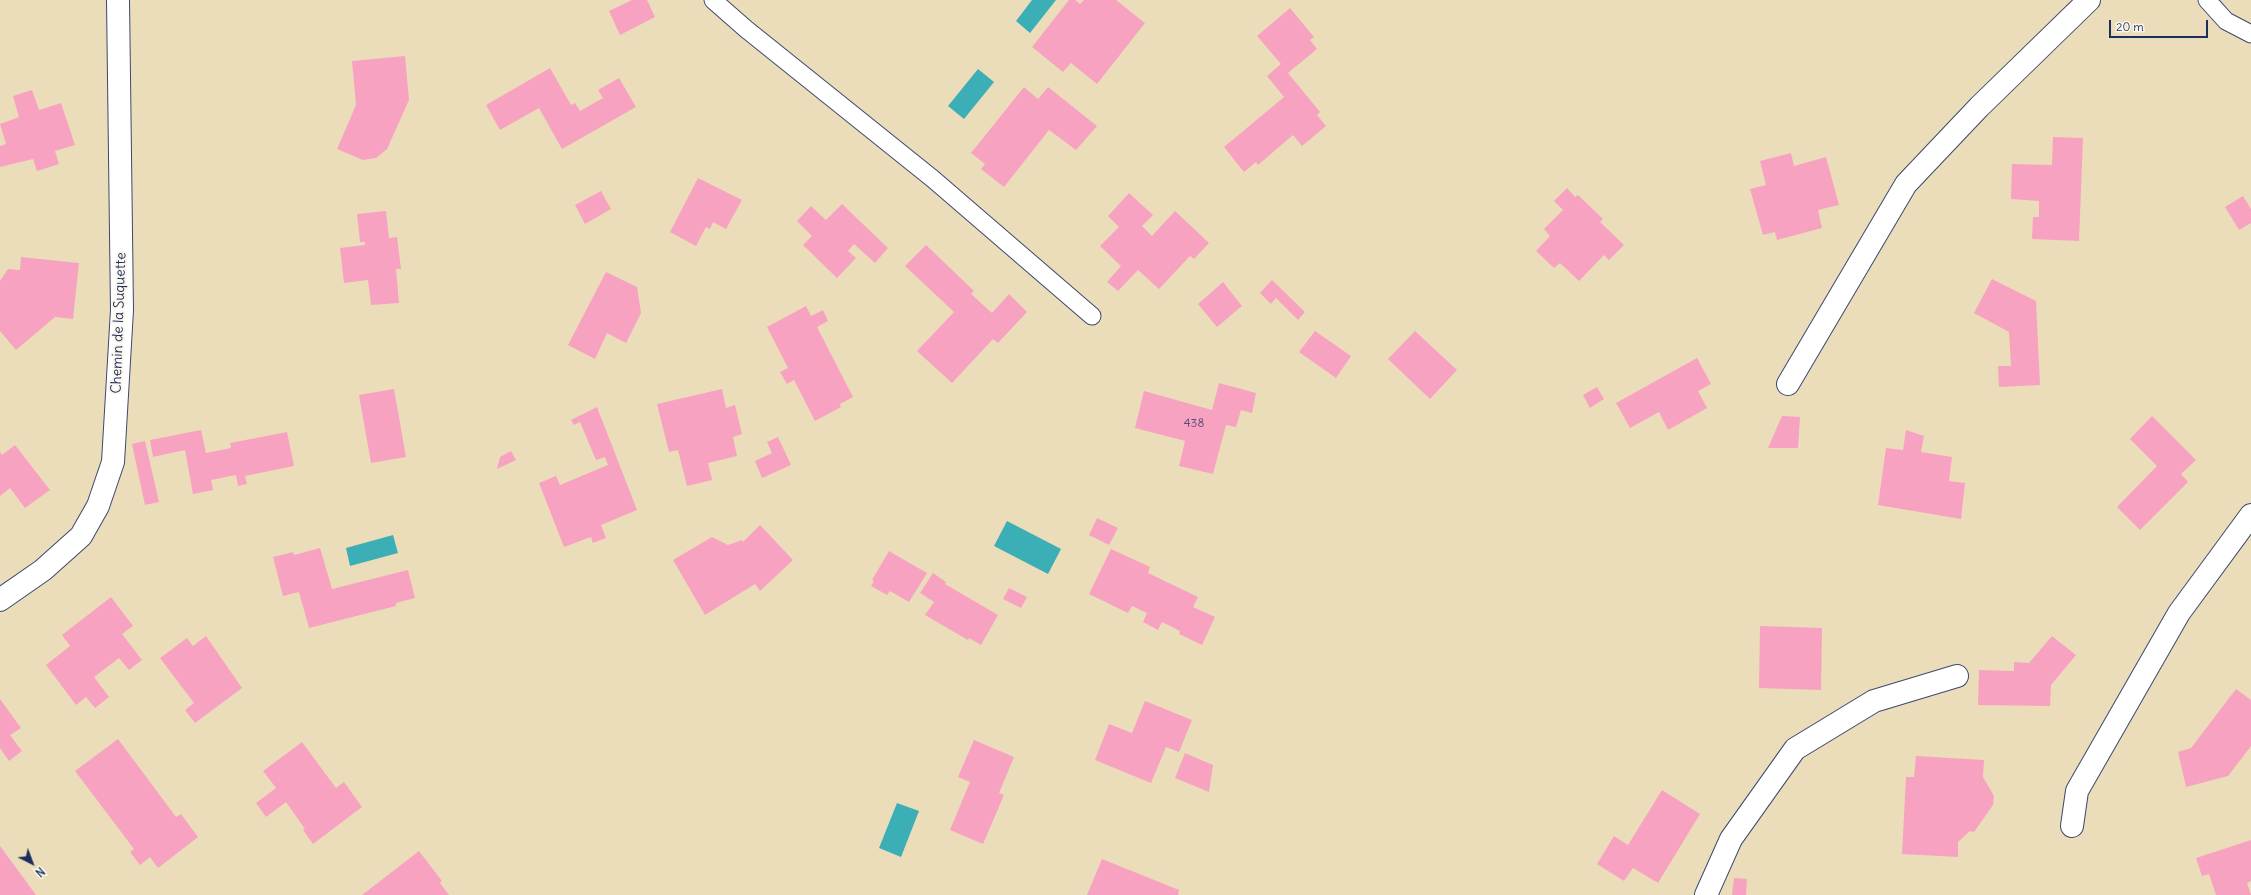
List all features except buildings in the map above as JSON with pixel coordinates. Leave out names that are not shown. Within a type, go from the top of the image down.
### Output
[{"type":"street","name":"Chemin de la Suquette","points":[[0,600],[43,570],[81,536],[98,506],[112,462],[122,310],[118,0]]},
{"type":"street","points":[[1788,384],[1906,184],[1980,107],[2090,0]]},
{"type":"street","points":[[2072,826],[2077,791],[2179,613],[2251,515]]},
{"type":"street","points":[[1706,895],[1731,839],[1795,749],[1874,701],[1957,676]]},
{"type":"lane","points":[[713,0],[746,29],[933,180],[1092,316]]},
{"type":"lane","points":[[2207,0],[2226,21],[2251,34]]},
{"type":"water","points":[[1032,0],[1056,0],[1030,33],[1016,21]]},
{"type":"water","points":[[978,69],[994,82],[964,119],[948,106]]},
{"type":"water","points":[[1007,521],[1061,549],[1048,574],[994,546]]},
{"type":"water","points":[[393,535],[398,553],[350,566],[346,548]]},
{"type":"water","points":[[897,803],[919,811],[901,857],[879,848]]}]
